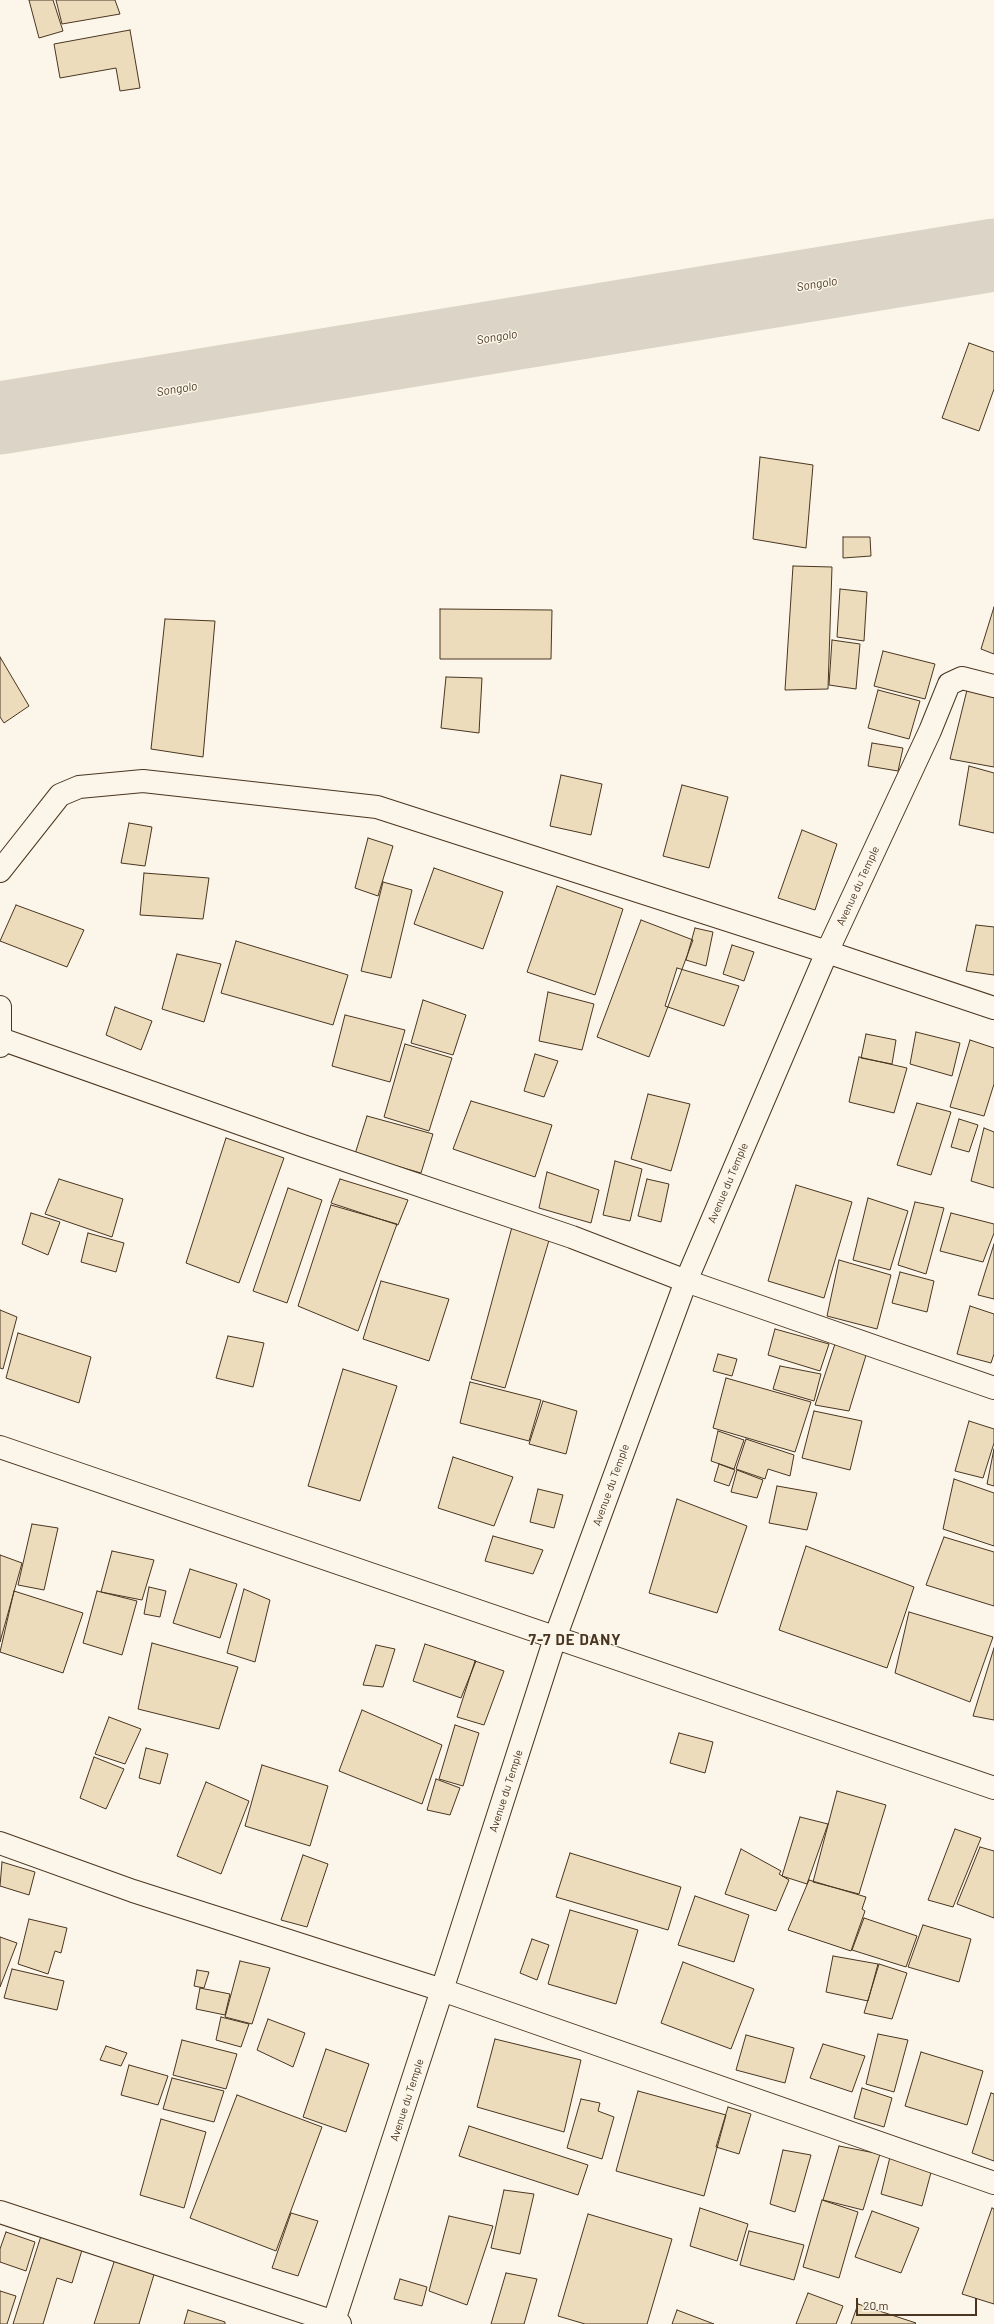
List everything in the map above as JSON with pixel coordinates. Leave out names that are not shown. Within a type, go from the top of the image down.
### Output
[{"type":"street","name":"Avenue du Temple","points":[[335,2323],[554,1638],[686,1281],[827,952],[930,731],[949,684],[962,678],[994,686]]},
{"type":"street","points":[[0,871],[60,795],[80,787],[143,781],[377,807],[827,952],[994,1008]]},
{"type":"street","points":[[0,1007],[0,1043],[572,1237],[686,1281],[994,1388]]},
{"type":"street","points":[[0,1447],[153,1498],[554,1638],[994,1788]]},
{"type":"street","points":[[0,1843],[133,1891],[442,1990],[994,2183]]},
{"type":"street","points":[[0,2212],[335,2323]]},
{"type":"building","points":[[29,0],[53,0],[63,31],[39,38]]},
{"type":"building","points":[[56,0],[115,0],[120,14],[62,24]]},
{"type":"building","points":[[130,30],[140,88],[120,91],[116,68],[60,78],[54,44]]},
{"type":"building","points":[[969,343],[994,352],[994,389],[979,431],[942,418]]},
{"type":"building","points":[[760,457],[813,465],[806,548],[753,539]]},
{"type":"building","points":[[843,537],[870,537],[871,556],[843,558]]},
{"type":"building","points":[[793,566],[832,567],[828,689],[785,690]]},
{"type":"building","points":[[840,589],[867,592],[864,641],[837,637]]},
{"type":"building","points":[[994,607],[994,654],[981,649]]},
{"type":"building","points":[[440,609],[552,610],[551,659],[440,659]]},
{"type":"building","points":[[165,619],[215,621],[203,757],[151,749]]},
{"type":"building","points":[[832,640],[860,644],[856,689],[829,685]]},
{"type":"building","points":[[883,651],[935,664],[925,699],[874,686]]},
{"type":"building","points":[[0,657],[29,706],[4,723],[0,717]]},
{"type":"building","points":[[446,677],[482,678],[479,733],[441,728]]},
{"type":"building","points":[[878,690],[920,701],[909,739],[868,728]]},
{"type":"building","points":[[967,690],[994,695],[994,767],[950,759]]},
{"type":"building","points":[[872,743],[903,748],[898,771],[868,766]]},
{"type":"building","points":[[969,766],[994,773],[994,833],[959,825]]},
{"type":"building","points":[[561,775],[602,784],[591,835],[550,826]]},
{"type":"building","points":[[682,785],[728,797],[709,868],[663,856]]},
{"type":"building","points":[[129,823],[152,827],[145,866],[121,863]]},
{"type":"building","points":[[802,830],[837,844],[815,910],[778,898]]},
{"type":"building","points":[[368,838],[393,846],[378,896],[355,888]]},
{"type":"building","points":[[434,868],[503,892],[483,949],[414,924]]},
{"type":"building","points":[[144,873],[209,878],[203,919],[140,915]]},
{"type":"building","points":[[383,882],[412,890],[391,978],[361,971]]},
{"type":"building","points":[[557,886],[623,909],[595,995],[527,972]]},
{"type":"building","points":[[16,905],[84,930],[67,967],[0,941]]},
{"type":"building","points":[[641,920],[693,940],[649,1057],[597,1037]]},
{"type":"building","points":[[976,925],[994,927],[994,975],[966,971]]},
{"type":"building","points":[[695,928],[713,932],[706,966],[686,960]]},
{"type":"building","points":[[236,941],[348,975],[333,1025],[221,993]]},
{"type":"building","points":[[732,945],[754,952],[744,981],[723,974]]},
{"type":"building","points":[[177,954],[221,964],[204,1022],[162,1009]]},
{"type":"building","points":[[677,968],[739,986],[724,1026],[665,1006]]},
{"type":"building","points":[[548,992],[594,1004],[582,1050],[539,1041]]},
{"type":"building","points":[[423,1000],[466,1015],[453,1055],[411,1043]]},
{"type":"building","points":[[115,1007],[152,1021],[141,1050],[106,1035]]},
{"type":"building","points":[[345,1015],[405,1030],[390,1082],[332,1066]]},
{"type":"building","points":[[916,1032],[960,1043],[952,1076],[910,1064]]},
{"type":"building","points":[[866,1034],[896,1040],[892,1064],[861,1058]]},
{"type":"building","points":[[970,1040],[994,1048],[994,1084],[984,1116],[950,1107]]},
{"type":"building","points":[[405,1044],[452,1058],[429,1131],[384,1117]]},
{"type":"building","points":[[535,1054],[558,1061],[544,1097],[524,1091]]},
{"type":"building","points":[[859,1057],[907,1068],[894,1113],[849,1102]]},
{"type":"building","points":[[648,1094],[690,1104],[671,1171],[631,1159]]},
{"type":"building","points":[[471,1101],[552,1125],[535,1177],[453,1149]]},
{"type":"building","points":[[917,1103],[951,1112],[931,1175],[897,1165]]},
{"type":"building","points":[[367,1116],[433,1134],[421,1173],[355,1154]]},
{"type":"building","points":[[959,1119],[978,1125],[969,1152],[951,1147]]},
{"type":"building","points":[[984,1128],[994,1132],[994,1188],[971,1181]]},
{"type":"building","points":[[226,1138],[284,1158],[239,1283],[186,1263]]},
{"type":"building","points":[[615,1161],[642,1169],[630,1221],[603,1215]]},
{"type":"building","points":[[547,1172],[599,1190],[591,1223],[539,1208]]},
{"type":"building","points":[[59,1179],[123,1199],[112,1237],[45,1214]]},
{"type":"building","points":[[340,1179],[408,1200],[398,1225],[331,1203]]},
{"type":"building","points":[[647,1179],[669,1184],[661,1222],[638,1216]]},
{"type":"building","points":[[796,1185],[852,1202],[824,1298],[768,1281]]},
{"type":"building","points":[[288,1188],[322,1200],[287,1303],[253,1291]]},
{"type":"building","points":[[868,1198],[908,1211],[890,1270],[853,1260]]},
{"type":"building","points":[[915,1202],[944,1208],[926,1274],[898,1265]]},
{"type":"building","points":[[331,1205],[397,1224],[358,1331],[298,1306]]},
{"type":"building","points":[[31,1213],[60,1222],[48,1255],[22,1244]]},
{"type":"building","points":[[951,1213],[994,1224],[994,1233],[983,1262],[940,1251]]},
{"type":"building","points":[[512,1227],[550,1237],[505,1388],[471,1379]]},
{"type":"building","points":[[88,1233],[124,1243],[116,1272],[81,1262]]},
{"type":"building","points":[[994,1244],[994,1299],[978,1295]]},
{"type":"building","points":[[839,1260],[891,1275],[877,1329],[827,1316]]},
{"type":"building","points":[[900,1272],[934,1281],[927,1312],[892,1303]]},
{"type":"building","points":[[381,1281],[449,1299],[429,1361],[363,1339]]},
{"type":"building","points":[[970,1306],[994,1314],[994,1354],[991,1363],[957,1354]]},
{"type":"building","points":[[0,1310],[17,1317],[3,1369],[0,1368]]},
{"type":"building","points":[[775,1329],[829,1344],[820,1371],[768,1355]]},
{"type":"building","points":[[18,1333],[91,1357],[79,1403],[6,1378]]},
{"type":"building","points":[[228,1336],[264,1343],[253,1387],[216,1378]]},
{"type":"building","points":[[835,1344],[867,1352],[849,1411],[815,1405]]},
{"type":"building","points":[[718,1354],[737,1359],[732,1376],[713,1371]]},
{"type":"building","points":[[780,1366],[821,1374],[814,1401],[773,1389]]},
{"type":"building","points":[[343,1369],[397,1386],[360,1501],[308,1486]]},
{"type":"building","points":[[726,1378],[811,1402],[795,1452],[713,1428]]},
{"type":"building","points":[[470,1382],[541,1400],[529,1441],[460,1423]]},
{"type":"building","points":[[543,1401],[577,1411],[566,1454],[529,1444]]},
{"type":"building","points":[[814,1411],[862,1421],[850,1470],[802,1458]]},
{"type":"building","points":[[969,1421],[994,1429],[994,1443],[983,1478],[955,1471]]},
{"type":"building","points":[[718,1431],[744,1440],[734,1469],[711,1461]]},
{"type":"building","points":[[746,1439],[794,1455],[790,1476],[768,1469],[765,1479],[736,1469]]},
{"type":"building","points":[[994,1449],[994,1486],[987,1484]]},
{"type":"building","points":[[453,1457],[513,1477],[494,1526],[438,1508]]},
{"type":"building","points":[[719,1464],[735,1470],[729,1486],[714,1481]]},
{"type":"building","points":[[737,1470],[763,1480],[757,1498],[731,1492]]},
{"type":"building","points":[[954,1479],[994,1493],[994,1546],[943,1529]]},
{"type":"building","points":[[777,1486],[817,1493],[807,1530],[769,1523]]},
{"type":"building","points":[[538,1489],[563,1495],[554,1528],[530,1522]]},
{"type":"building","points":[[677,1499],[747,1526],[717,1613],[649,1593]]},
{"type":"building","points":[[32,1524],[58,1528],[44,1590],[18,1585]]},
{"type":"building","points":[[493,1536],[543,1550],[533,1574],[485,1561]]},
{"type":"building","points":[[944,1537],[994,1552],[994,1606],[926,1585]]},
{"type":"building","points":[[806,1546],[914,1587],[887,1668],[779,1630]]},
{"type":"building","points":[[112,1551],[154,1560],[142,1600],[101,1592]]},
{"type":"building","points":[[0,1555],[22,1563],[0,1642]]},
{"type":"building","points":[[190,1569],[237,1584],[220,1638],[173,1623]]},
{"type":"building","points":[[149,1587],[166,1591],[160,1617],[144,1614]]},
{"type":"building","points":[[244,1589],[270,1600],[255,1662],[227,1653]]},
{"type":"building","points":[[14,1591],[83,1613],[63,1673],[0,1652]]},
{"type":"building","points":[[97,1591],[137,1601],[122,1655],[83,1643]]},
{"type":"building","points":[[909,1612],[993,1637],[970,1702],[895,1673]]},
{"type":"building","points":[[152,1643],[238,1667],[219,1729],[138,1709]]},
{"type":"building","points":[[425,1644],[476,1661],[461,1698],[413,1681]]},
{"type":"building","points":[[376,1645],[395,1649],[383,1687],[363,1685]]},
{"type":"building","points":[[994,1648],[994,1720],[973,1716]]},
{"type":"building","points":[[475,1661],[504,1671],[484,1725],[457,1717]]},
{"type":"building","points":[[362,1710],[442,1745],[422,1804],[339,1771]]},
{"type":"building","points":[[109,1717],[141,1729],[125,1764],[95,1754]]},
{"type":"building","points":[[455,1725],[479,1733],[463,1786],[439,1779]]},
{"type":"building","points":[[679,1733],[713,1742],[705,1773],[670,1763]]},
{"type":"building","points":[[146,1748],[168,1754],[160,1784],[139,1778]]},
{"type":"building","points":[[94,1757],[124,1769],[106,1809],[80,1798]]},
{"type":"building","points":[[262,1765],[328,1786],[310,1846],[245,1826]]},
{"type":"building","points":[[436,1779],[460,1788],[450,1815],[427,1810]]},
{"type":"building","points":[[206,1782],[249,1801],[221,1874],[177,1856]]},
{"type":"building","points":[[837,1791],[886,1805],[859,1894],[813,1882]]},
{"type":"building","points":[[800,1817],[828,1824],[807,1884],[782,1876]]},
{"type":"building","points":[[955,1829],[981,1838],[953,1907],[928,1900]]},
{"type":"building","points":[[980,1847],[994,1851],[994,1918],[957,1904]]},
{"type":"building","points":[[741,1849],[781,1871],[779,1874],[789,1880],[776,1911],[725,1894]]},
{"type":"building","points":[[570,1853],[681,1887],[668,1930],[556,1897]]},
{"type":"building","points":[[303,1855],[328,1864],[307,1927],[281,1920]]},
{"type":"building","points":[[2,1862],[35,1872],[29,1895],[0,1886]]},
{"type":"building","points":[[809,1880],[866,1897],[862,1909],[865,1911],[851,1951],[788,1930]]},
{"type":"building","points":[[695,1896],[749,1915],[734,1962],[678,1945]]},
{"type":"building","points":[[570,1910],[638,1930],[616,2004],[548,1984]]},
{"type":"building","points":[[864,1918],[917,1936],[906,1967],[852,1950]]},
{"type":"building","points":[[29,1919],[67,1928],[61,1953],[55,1951],[48,1974],[18,1964]]},
{"type":"building","points":[[923,1925],[971,1939],[959,1982],[908,1967]]},
{"type":"building","points":[[0,1937],[17,1943],[0,1987]]},
{"type":"building","points":[[532,1939],[549,1945],[537,1980],[520,1973]]},
{"type":"building","points":[[833,1956],[878,1964],[868,2001],[826,1992]]},
{"type":"building","points":[[240,1961],[270,1968],[252,2024],[225,2017]]},
{"type":"building","points":[[683,1962],[754,1989],[731,2049],[661,2023]]},
{"type":"building","points":[[879,1964],[907,1973],[892,2019],[864,2013]]},
{"type":"building","points":[[12,1969],[64,1981],[57,2010],[4,1998]]},
{"type":"building","points":[[197,1970],[209,1972],[204,1988],[194,1986]]},
{"type":"building","points":[[200,1988],[230,1994],[225,2015],[196,2009]]},
{"type":"building","points":[[221,2017],[249,2024],[241,2047],[216,2040]]},
{"type":"building","points":[[268,2019],[305,2033],[293,2067],[257,2050]]},
{"type":"building","points":[[878,2034],[908,2040],[894,2092],[866,2084]]},
{"type":"building","points":[[746,2035],[794,2048],[785,2083],[736,2070]]},
{"type":"building","points":[[495,2039],[581,2060],[564,2132],[477,2107]]},
{"type":"building","points":[[182,2040],[237,2054],[226,2089],[173,2075]]},
{"type":"building","points":[[823,2044],[865,2056],[852,2092],[810,2078]]},
{"type":"building","points":[[106,2046],[127,2053],[121,2066],[100,2060]]},
{"type":"building","points":[[326,2049],[369,2064],[346,2132],[303,2117]]},
{"type":"building","points":[[921,2052],[983,2071],[967,2125],[905,2106]]},
{"type":"building","points":[[129,2065],[168,2076],[158,2105],[121,2095]]},
{"type":"building","points":[[172,2078],[224,2091],[214,2122],[163,2109]]},
{"type":"building","points":[[862,2088],[892,2098],[884,2127],[854,2118]]},
{"type":"building","points":[[638,2091],[726,2115],[704,2196],[616,2171]]},
{"type":"building","points":[[991,2093],[994,2094],[994,2161],[972,2153]]},
{"type":"building","points":[[237,2095],[322,2127],[276,2251],[190,2218]]},
{"type":"building","points":[[581,2099],[600,2103],[598,2111],[614,2117],[602,2159],[567,2148]]},
{"type":"building","points":[[728,2107],[751,2114],[739,2154],[716,2147]]},
{"type":"building","points":[[161,2119],[206,2132],[184,2208],[140,2195]]},
{"type":"building","points":[[469,2126],[588,2165],[578,2195],[459,2156]]},
{"type":"building","points":[[839,2146],[880,2154],[863,2210],[823,2200]]},
{"type":"building","points":[[783,2150],[811,2155],[795,2212],[770,2204]]},
{"type":"building","points":[[891,2153],[933,2165],[922,2206],[881,2194]]},
{"type":"building","points":[[504,2190],[534,2194],[520,2254],[491,2248]]},
{"type":"building","points":[[822,2200],[858,2212],[839,2278],[803,2267]]},
{"type":"building","points":[[700,2208],[748,2224],[737,2261],[690,2246]]},
{"type":"building","points":[[992,2208],[994,2209],[994,2304],[962,2294]]},
{"type":"building","points":[[872,2211],[919,2228],[901,2273],[855,2257]]},
{"type":"building","points":[[291,2213],[318,2221],[298,2276],[272,2268]]},
{"type":"building","points":[[588,2214],[672,2239],[647,2324],[585,2324],[558,2316]]},
{"type":"building","points":[[449,2216],[493,2226],[467,2305],[429,2291]]},
{"type":"building","points":[[749,2231],[804,2245],[794,2280],[740,2265]]},
{"type":"building","points":[[6,2232],[35,2242],[26,2271],[0,2262],[0,2249]]},
{"type":"building","points":[[41,2236],[82,2250],[72,2283],[57,2278],[43,2324],[13,2324]]},
{"type":"building","points":[[116,2256],[156,2268],[139,2324],[94,2324]]},
{"type":"building","points":[[506,2273],[537,2279],[524,2324],[491,2324]]},
{"type":"building","points":[[400,2279],[427,2287],[422,2306],[394,2299]]},
{"type":"building","points":[[0,2291],[16,2296],[7,2324],[0,2324]]},
{"type":"building","points":[[808,2293],[843,2306],[836,2324],[796,2324]]},
{"type":"building","points":[[858,2304],[916,2323],[851,2324]]},
{"type":"building","points":[[188,2310],[225,2322],[225,2324],[184,2324]]},
{"type":"building","points":[[677,2310],[714,2324],[672,2324]]},
{"type":"waterway","name":"Songolo","points":[[0,418],[994,255]]},
{"type":"district","name":"7-7 DE DANY","points":[[575,1640]]}]
